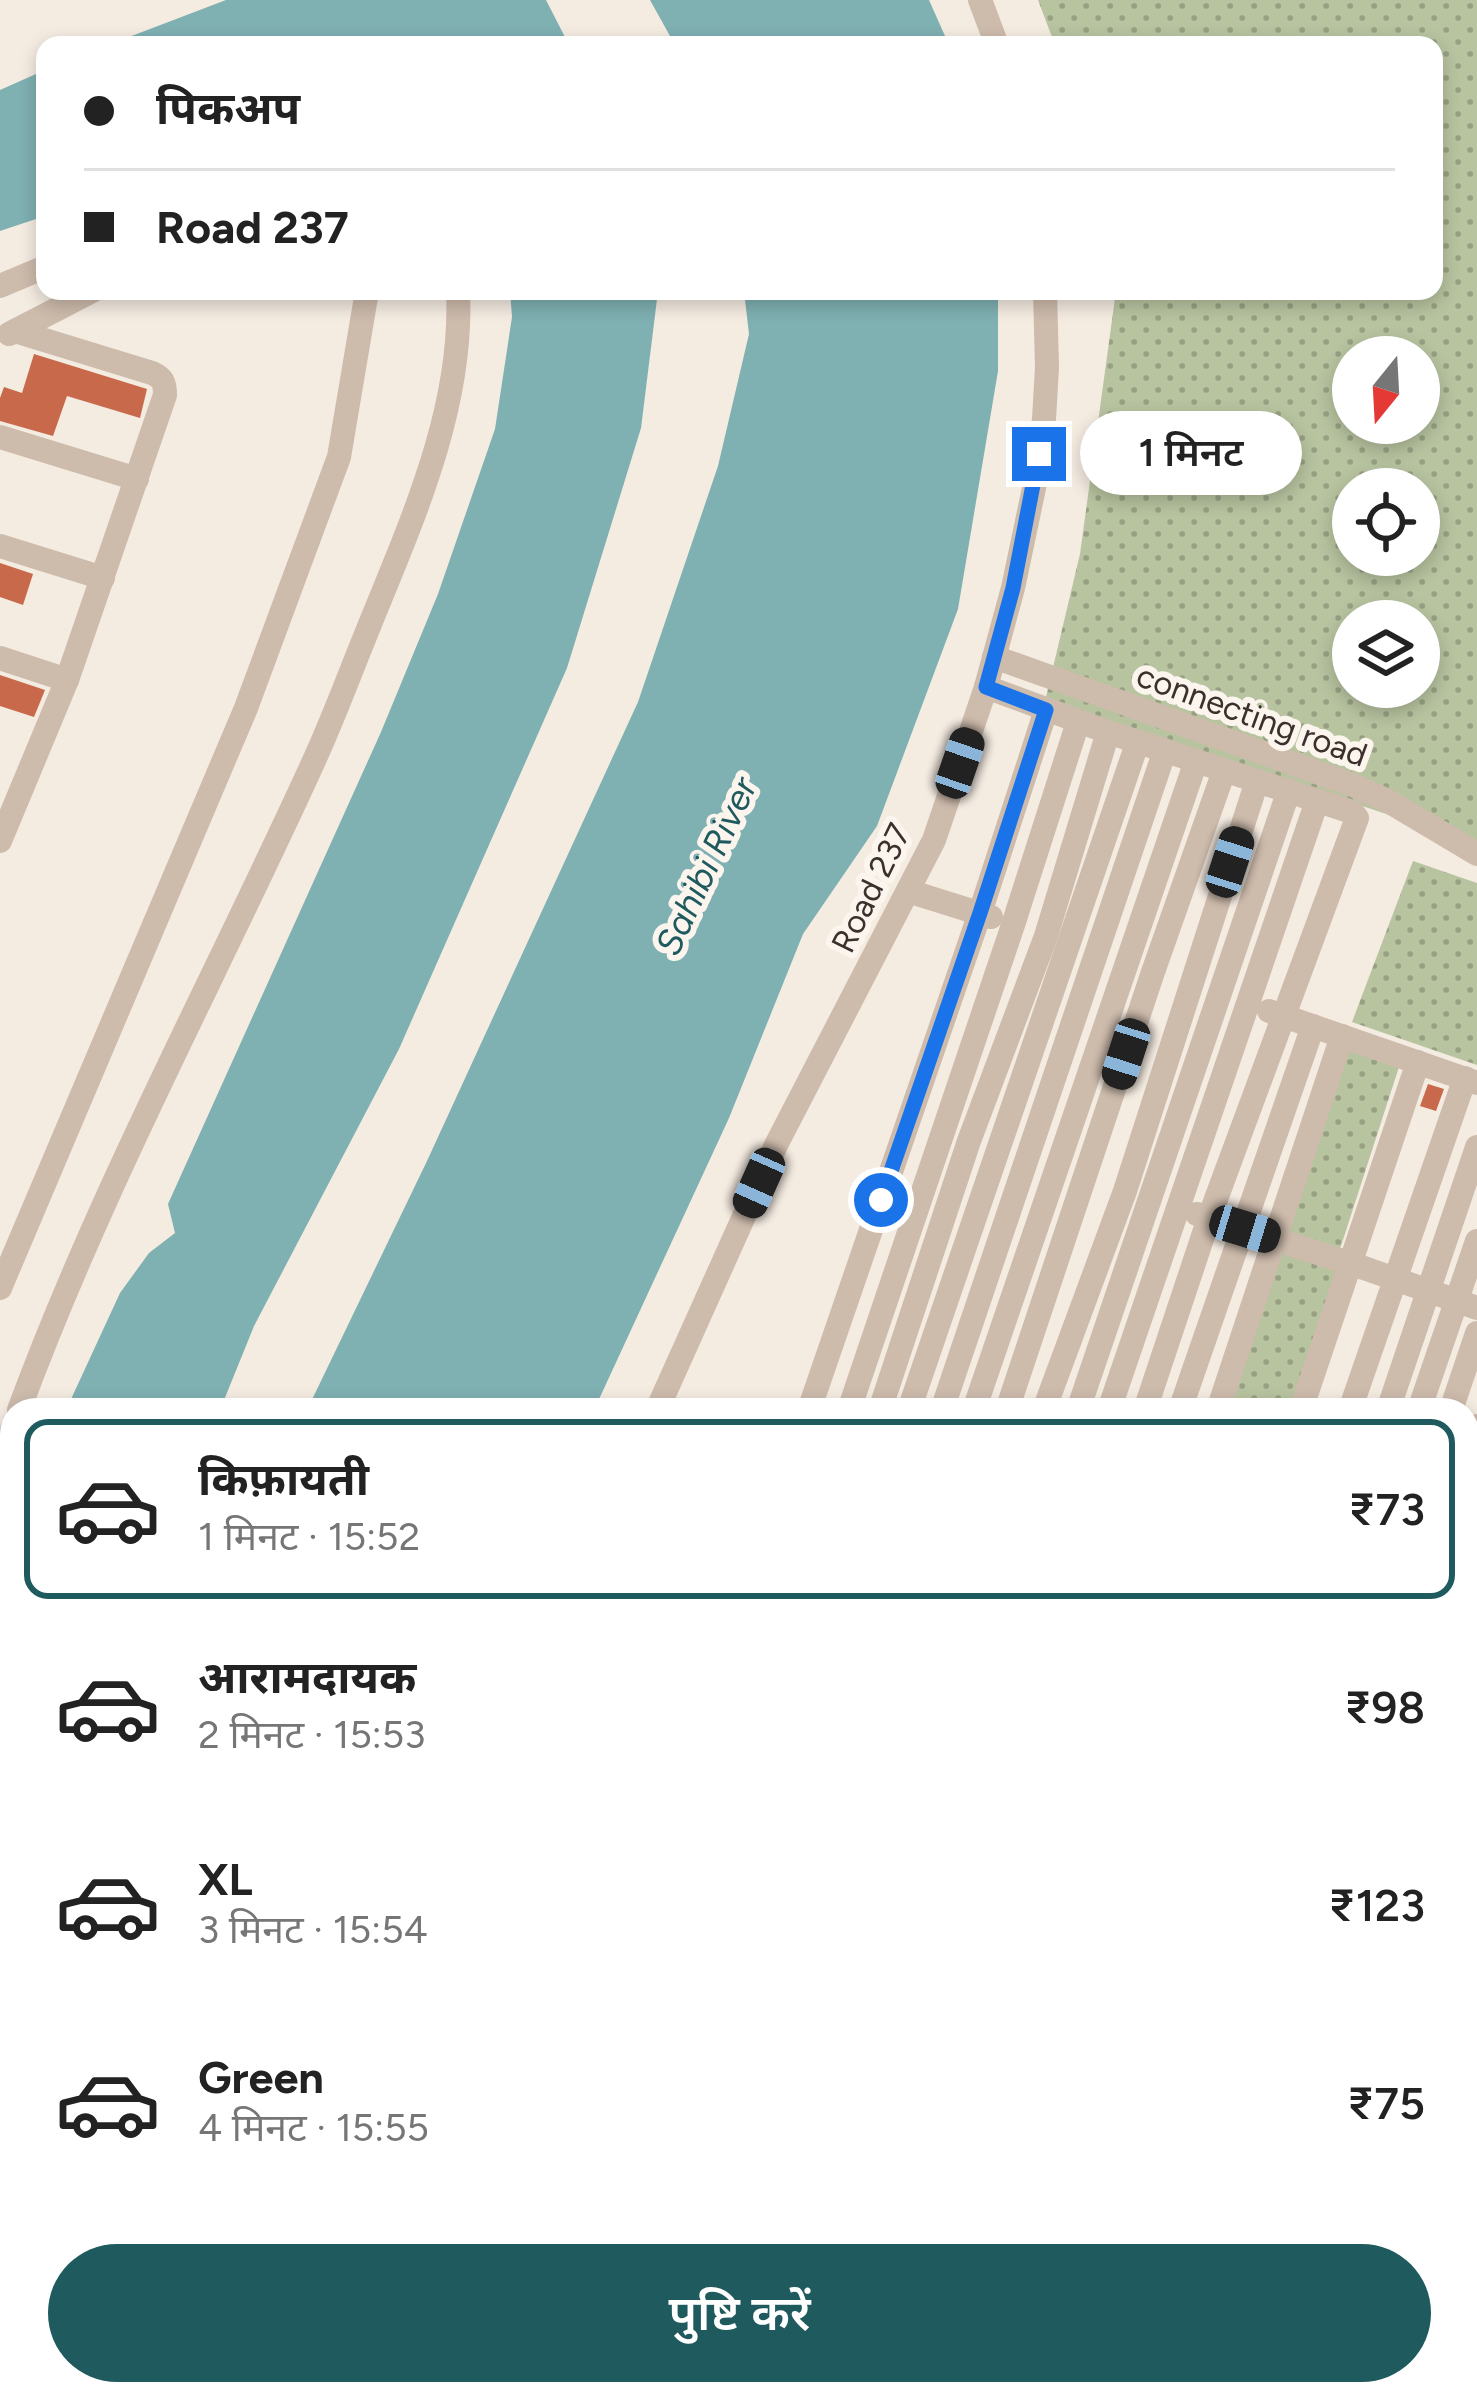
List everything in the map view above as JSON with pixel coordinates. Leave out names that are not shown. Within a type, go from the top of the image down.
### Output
[{"type":"street","points":[[980,0],[994,36]]},
{"type":"street","points":[[0,286],[36,271]]},
{"type":"street","points":[[7,335],[75,300]]},
{"type":"street","points":[[0,1288],[246,708],[339,458],[365,300]]},
{"type":"street","points":[[24,1398],[124,1160],[314,762],[400,548],[442,427],[456,349],[458,300]]},
{"type":"street","name":"Road 237","points":[[662,1398],[776,1145],[934,840],[986,687],[1013,588],[1044,419],[1046,300]]},
{"type":"street","points":[[0,841],[68,680],[165,394],[161,377],[7,335]]},
{"type":"street","points":[[0,437],[137,479]]},
{"type":"street","points":[[0,546],[103,578]]},
{"type":"street","name":"connecting road","points":[[994,657],[1353,785],[1477,854]]},
{"type":"street","points":[[0,658],[68,680]]},
{"type":"street","points":[[986,687],[1356,815],[1208,1218],[1149,1398]]},
{"type":"street","points":[[813,1398],[1046,710]]},
{"type":"street","points":[[853,1398],[1078,722]]},
{"type":"street","points":[[913,1398],[997,1150],[1057,940],[1108,732]]},
{"type":"street","points":[[884,1398],[969,1141],[1138,741]]},
{"type":"street","points":[[946,1398],[1165,750]]},
{"type":"street","points":[[978,1398],[1196,761]]},
{"type":"street","points":[[1011,1398],[1224,771]]},
{"type":"street","points":[[1048,1398],[1125,1191],[1257,782]]},
{"type":"street","points":[[1083,1398],[1288,790]]},
{"type":"street","points":[[1112,1398],[1317,801]]},
{"type":"street","points":[[908,891],[1471,1081],[1394,1278],[1354,1398]]},
{"type":"street","points":[[1184,1398],[1313,1026]]},
{"type":"street","points":[[1222,1398],[1342,1036]]},
{"type":"street","points":[[1305,1398],[1418,1062]]},
{"type":"street","points":[[908,1121],[1467,1304]]},
{"type":"street","points":[[1392,1398],[1477,1147]]},
{"type":"street","points":[[1424,1398],[1467,1304],[1477,1241]]},
{"type":"street","points":[[841,1318],[1017,1379],[1044,1398]]},
{"type":"street","points":[[1455,1398],[1477,1333]]},
{"type":"green space","points":[[1038,0],[1477,0],[1477,844],[1045,701],[1080,554],[1115,300],[1443,300],[1443,36],[1052,36]]},
{"type":"green space","points":[[1413,861],[1477,883],[1477,1065],[1352,1022]]},
{"type":"green space","points":[[1342,1048],[1399,1067],[1340,1249],[1283,1230]]},
{"type":"green space","points":[[1281,1247],[1338,1266],[1294,1398],[1232,1398]]},
{"type":"water","points":[[226,0],[546,0],[564,36],[132,36]]},
{"type":"water","points":[[650,0],[929,0],[945,36],[670,36]]},
{"type":"water","points":[[36,74],[36,219],[0,231],[0,90]]},
{"type":"water","points":[[511,300],[657,300],[641,428],[567,668],[399,1049],[254,1326],[225,1398],[72,1398],[120,1293],[149,1253],[175,1233],[168,1204],[381,732],[438,594],[495,429]]},
{"type":"water","name":"Sahibi River","points":[[745,300],[998,300],[998,371],[958,609],[877,826],[803,934],[729,1118],[600,1398],[313,1398],[638,702],[718,466],[749,334]]},
{"type":"building","points":[[34,354],[147,389],[140,418],[67,396],[53,436],[0,421],[4,387],[22,393]]},
{"type":"building","points":[[0,563],[33,574],[23,605],[0,597]]},
{"type":"building","points":[[0,675],[45,690],[34,717],[0,706]]},
{"type":"building","points":[[1428,1084],[1444,1089],[1436,1111],[1420,1106]]},
{"type":"route","points":[[881,1200],[1046,710],[986,687],[1013,588],[1039,454]]}]
